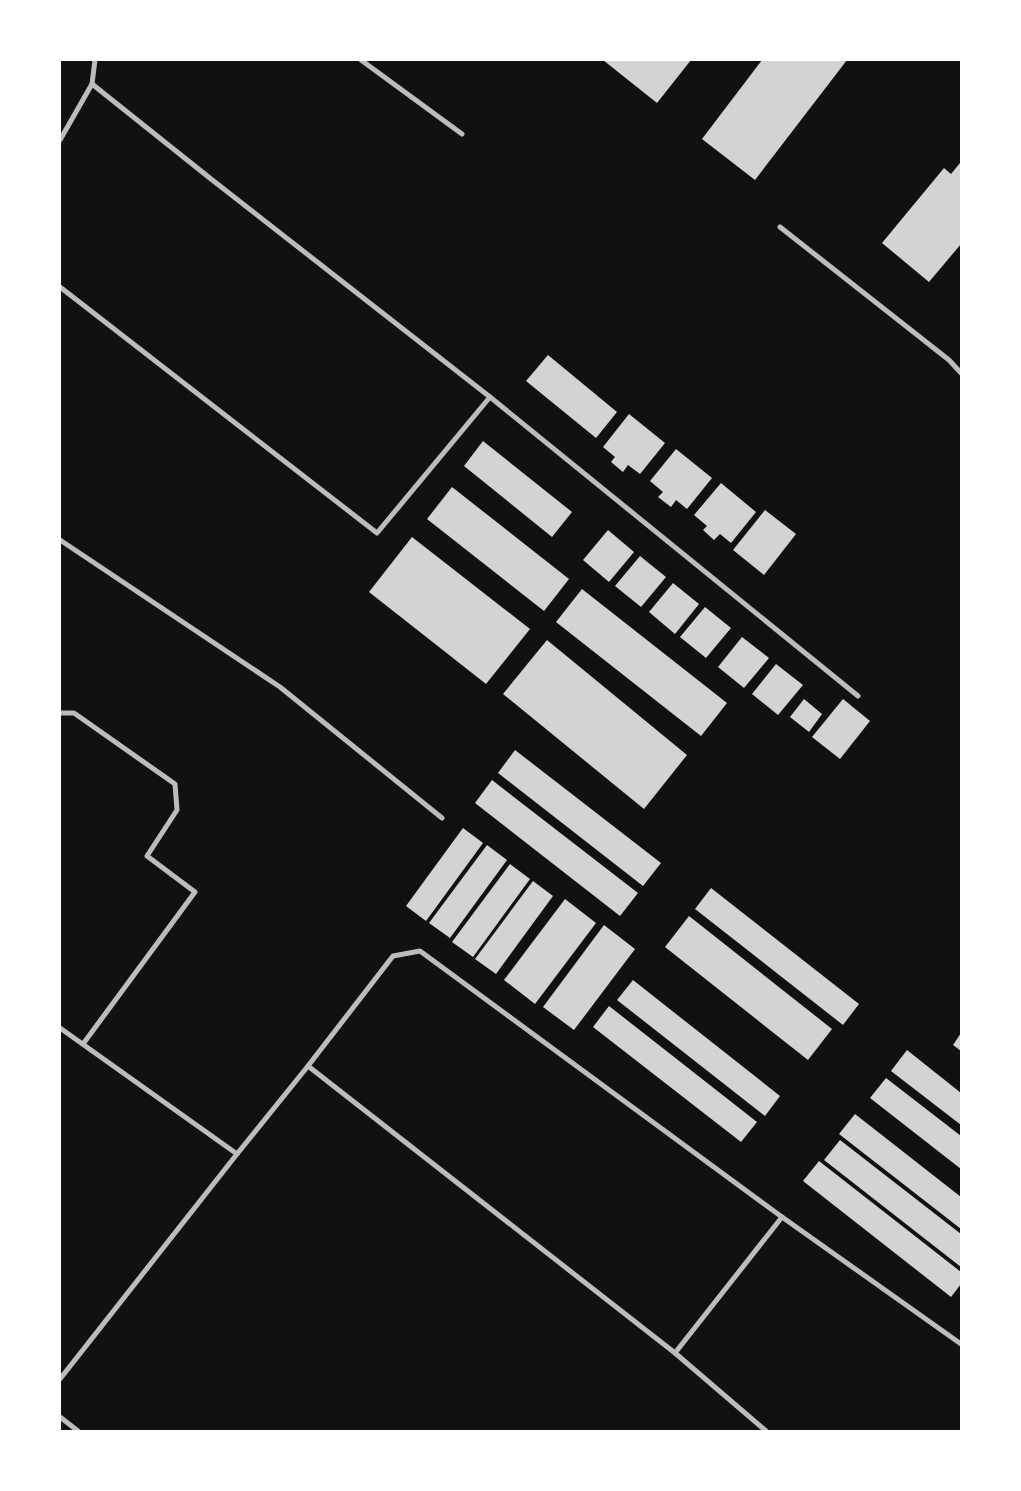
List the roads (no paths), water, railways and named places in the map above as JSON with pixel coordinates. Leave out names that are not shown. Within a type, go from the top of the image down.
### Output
[{"type":"street","points":[[60,139],[92,84],[95,60]]},
{"type":"street","points":[[361,60],[462,134]]},
{"type":"street","points":[[92,84],[490,397],[858,696]]},
{"type":"street","points":[[780,227],[949,360],[961,373]]},
{"type":"street","points":[[60,287],[377,533],[490,397]]},
{"type":"street","points":[[60,540],[280,687],[442,818]]},
{"type":"street","points":[[60,713],[74,713],[175,784],[177,810],[147,856],[195,892],[84,1044]]},
{"type":"street","points":[[60,1379],[393,956],[420,951],[782,1217],[961,1344]]},
{"type":"street","points":[[60,1028],[237,1154]]},
{"type":"street","points":[[308,1066],[675,1353],[764,1430]]},
{"type":"street","points":[[675,1353],[782,1217]]},
{"type":"street","points":[[60,1417],[78,1431]]}]
